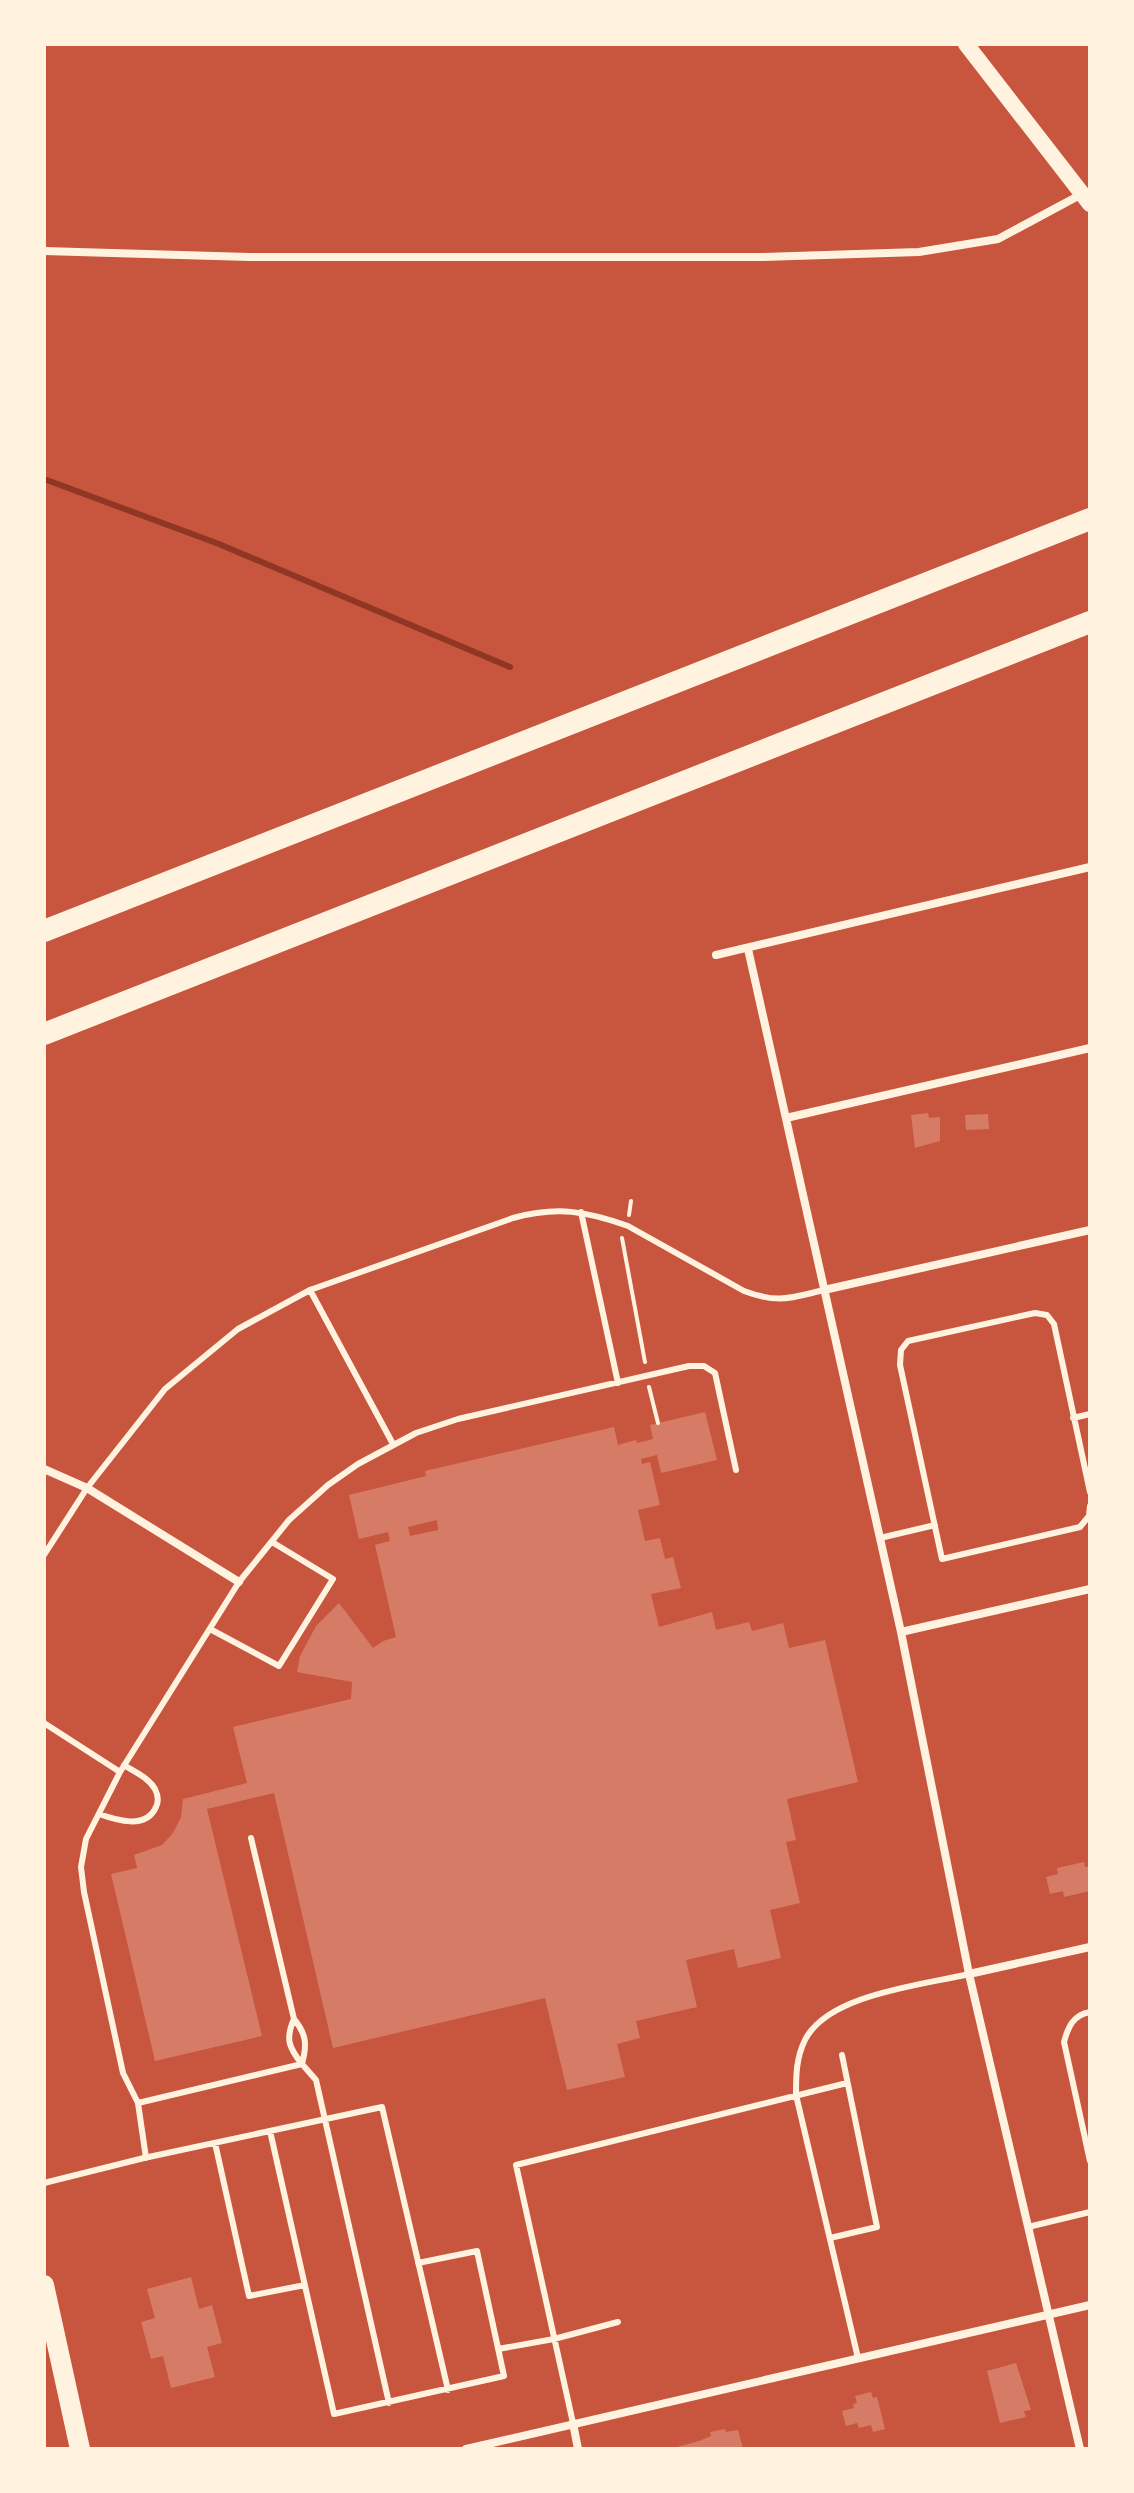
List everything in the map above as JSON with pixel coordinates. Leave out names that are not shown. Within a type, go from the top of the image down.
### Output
[{"type":"highway","points":[[44,931],[1090,519]]},
{"type":"highway","points":[[44,1034],[1090,622]]},
{"type":"main road","points":[[966,44],[1086,199]]},
{"type":"main road","points":[[44,2285],[80,2449]]},
{"type":"street","points":[[44,251],[342,257],[763,257],[919,252],[998,239],[1086,199]]},
{"type":"street","points":[[716,955],[1090,867]]},
{"type":"street","points":[[748,949],[901,1632],[969,1974],[1080,2449]]},
{"type":"street","points":[[786,1118],[1090,1048]]},
{"type":"street","points":[[824,1290],[1090,1230]]},
{"type":"street","points":[[44,1469],[87,1488],[239,1582]]},
{"type":"street","points":[[901,1632],[1090,1589]]},
{"type":"street","points":[[969,1974],[1090,1947]]},
{"type":"street","points":[[466,2449],[1090,2305]]},
{"type":"street","points":[[573,2423],[578,2449]]},
{"type":"lane","points":[[44,1555],[87,1488],[165,1389],[238,1329],[310,1290],[513,1218],[538,1211],[581,1212],[628,1226],[744,1291],[764,1299],[779,1301],[824,1290]]},
{"type":"lane","points":[[581,1212],[618,1383]]},
{"type":"lane","points":[[310,1290],[393,1444]]},
{"type":"lane","points":[[1090,1492],[1054,1324],[1047,1315],[1035,1313],[908,1341],[901,1350],[900,1365],[942,1559],[1080,1527],[1089,1516],[1090,1506]]},
{"type":"lane","points":[[146,2158],[138,2103],[123,2073],[84,1892],[81,1867],[86,1839],[122,1769],[239,1582],[289,1520],[328,1485],[416,1433],[458,1419],[689,1366],[704,1366],[715,1373],[736,1470]]},
{"type":"lane","points":[[1073,1418],[1090,1414]]},
{"type":"lane","points":[[880,1538],[935,1525]]},
{"type":"lane","points":[[210,1629],[279,1666],[333,1579],[272,1542]]},
{"type":"lane","points":[[44,1723],[154,1787],[159,1799],[155,1810],[147,1818],[131,1822],[99,1814]]},
{"type":"lane","points":[[251,1838],[294,2019],[304,2031],[307,2047],[302,2064]]},
{"type":"lane","points":[[858,2358],[796,2095],[796,2066],[805,2038],[830,2013],[854,2000],[969,1974]]},
{"type":"lane","points":[[1090,2012],[1080,2013],[1069,2025],[1064,2042],[1090,2161]]},
{"type":"lane","points":[[294,2019],[288,2033],[291,2051],[316,2080],[389,2403]]},
{"type":"lane","points":[[830,2238],[877,2227],[842,2055]]},
{"type":"lane","points":[[138,2103],[302,2064]]},
{"type":"lane","points":[[573,2423],[516,2165],[847,2083]]},
{"type":"lane","points":[[44,2183],[382,2107],[448,2390]]},
{"type":"lane","points":[[270,2131],[334,2414],[504,2376],[477,2251],[418,2263]]},
{"type":"lane","points":[[215,2143],[249,2296],[305,2285]]},
{"type":"lane","points":[[1028,2227],[1090,2212]]},
{"type":"lane","points":[[498,2349],[554,2339],[618,2322]]},
{"type":"path","points":[[631,1201],[628,1226],[621,1240],[658,1423]]},
{"type":"building","points":[[928,1113],[929,1118],[940,1117],[940,1141],[915,1148],[911,1115]]},
{"type":"building","points":[[988,1114],[989,1129],[966,1130],[965,1115]]},
{"type":"building","points":[[705,1412],[717,1460],[661,1473],[657,1455],[641,1459],[642,1464],[650,1462],[660,1505],[638,1510],[645,1541],[660,1538],[665,1559],[673,1557],[681,1588],[651,1594],[659,1627],[712,1612],[716,1630],[749,1622],[752,1631],[783,1623],[789,1648],[825,1640],[858,1782],[787,1799],[796,1840],[786,1842],[800,1903],[770,1910],[781,1958],[738,1968],[734,1949],[686,1960],[697,2007],[636,2021],[640,2038],[617,2044],[625,2077],[567,2090],[545,1998],[333,2048],[274,1793],[207,1809],[262,2036],[155,2061],[111,1874],[137,1868],[134,1855],[162,1845],[181,1817],[183,1799],[247,1783],[233,1727],[351,1699],[352,1682],[297,1672],[300,1656],[316,1626],[339,1603],[373,1648],[396,1637],[375,1545],[390,1541],[388,1532],[359,1539],[349,1495],[426,1476],[425,1471],[614,1427],[618,1445],[636,1440],[637,1443],[653,1439],[650,1425]],"holes":[[[437,1520],[438,1530],[410,1536],[408,1527]]]},
{"type":"building","points":[[1084,1862],[1085,1867],[1090,1866],[1090,1891],[1064,1897],[1063,1891],[1050,1894],[1046,1877],[1058,1874],[1057,1868]]},
{"type":"building","points":[[191,2277],[199,2309],[212,2305],[222,2343],[207,2347],[215,2377],[171,2388],[163,2356],[151,2359],[141,2322],[155,2318],[147,2289]]},
{"type":"building","points":[[1016,2363],[1031,2410],[1024,2411],[1026,2417],[1000,2423],[987,2371]]},
{"type":"building","points":[[871,2392],[873,2398],[877,2397],[885,2429],[873,2432],[871,2425],[859,2428],[857,2423],[846,2426],[842,2411],[854,2408],[853,2404],[857,2403],[855,2396]]},
{"type":"building","points":[[725,2429],[726,2432],[738,2430],[743,2449],[670,2449],[699,2441],[711,2436],[710,2432]]},
{"type":"waterway","points":[[44,479],[219,544],[510,667]]}]
